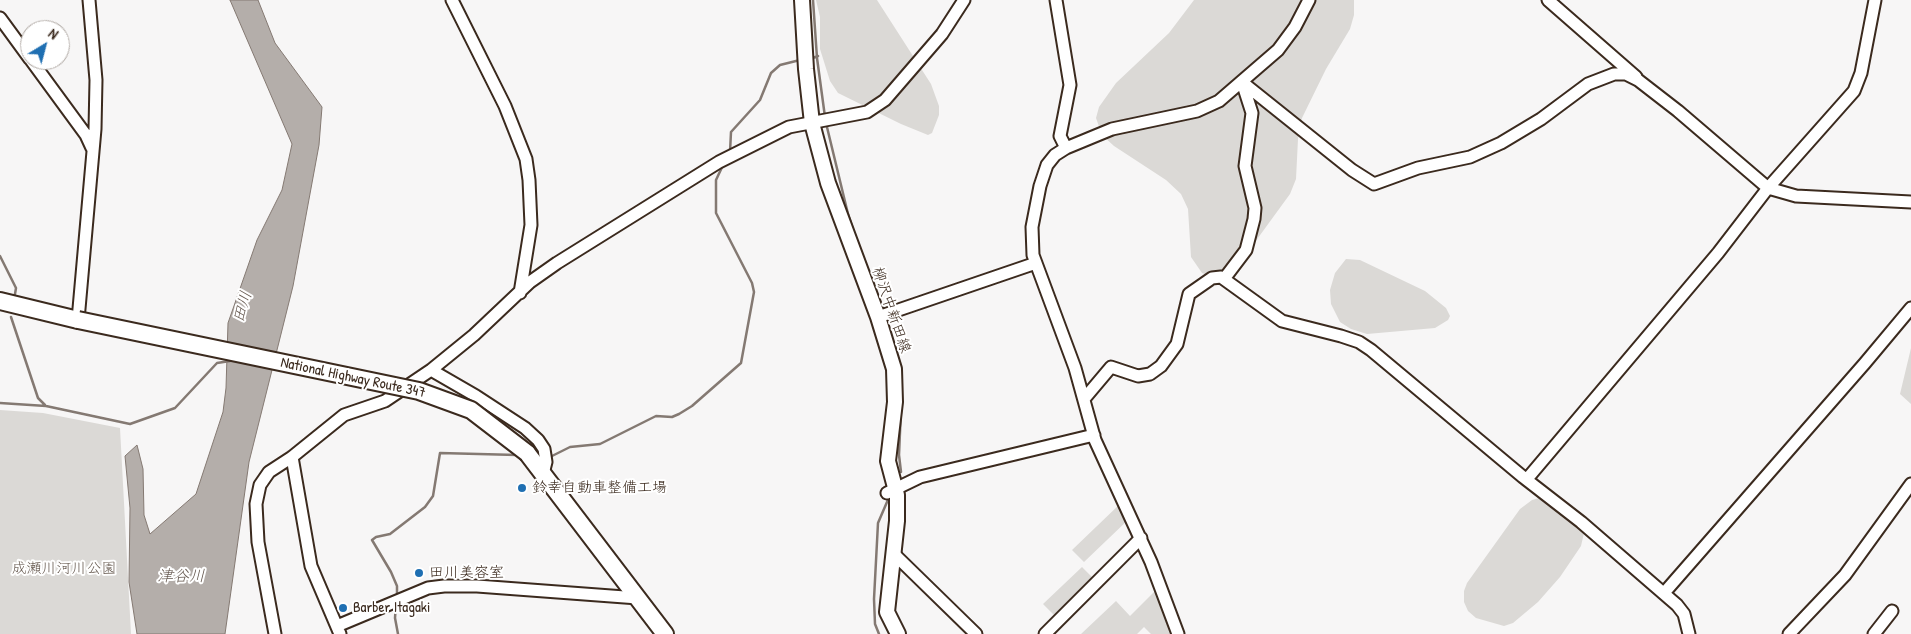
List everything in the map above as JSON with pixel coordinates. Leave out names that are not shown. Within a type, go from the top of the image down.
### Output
[{"type":"highway","name":"National Highway Route 347","points":[[0,301],[78,320],[419,391],[471,410],[544,468],[665,634]]},
{"type":"main road","name":"柳沢中新田線","points":[[802,0],[806,70],[828,183],[878,317],[894,369],[895,402],[888,461],[897,521],[887,612],[898,634]]},
{"type":"street","points":[[78,320],[95,129],[96,80],[89,0]]},
{"type":"street","points":[[452,0],[488,70],[526,159],[531,225],[520,293]]},
{"type":"street","points":[[275,634],[258,542],[256,504],[258,492],[264,478],[276,466],[292,457],[344,415],[385,401],[431,370],[557,263],[718,162],[741,149],[789,128],[867,112],[885,100],[942,34],[964,0]]},
{"type":"street","points":[[1056,0],[1070,86],[1060,136],[1066,148]]},
{"type":"street","points":[[1178,634],[1141,538],[1094,435],[1069,352],[1036,263],[1032,227],[1040,186],[1048,165],[1055,155],[1066,148],[1112,129],[1197,111],[1219,101],[1282,44],[1295,27],[1309,0]]},
{"type":"street","points":[[1548,0],[1633,72],[1638,80]]},
{"type":"street","points":[[1527,479],[1718,252],[1768,188],[1854,91],[1861,74],[1875,0]]},
{"type":"street","points":[[0,18],[20,45]]},
{"type":"street","points":[[38,70],[86,135],[92,148]]},
{"type":"street","points":[[1242,82],[1352,170],[1374,184],[1418,168],[1470,157],[1501,143],[1541,119],[1588,84],[1614,74],[1626,74],[1638,80],[1678,111],[1768,188],[1796,196],[1911,202]]},
{"type":"street","points":[[1224,279],[1246,250],[1254,219],[1255,208],[1245,166],[1252,113],[1242,82]]},
{"type":"street","points":[[878,317],[1036,263]]},
{"type":"street","points":[[1084,400],[1111,367],[1138,376],[1150,374],[1162,366],[1177,344],[1189,294],[1212,278],[1224,279],[1282,321],[1341,336],[1359,342],[1371,350],[1664,593],[1684,614],[1689,634]]},
{"type":"street","points":[[1664,593],[1866,364],[1911,308]]},
{"type":"street","points":[[431,370],[476,396],[538,440],[544,449],[544,468]]},
{"type":"street","points":[[892,491],[920,477],[1094,435]]},
{"type":"street","points":[[292,457],[311,566],[338,630],[383,606],[428,588],[477,586],[638,598]]},
{"type":"street","points":[[1788,634],[1845,575],[1911,484]]},
{"type":"street","points":[[1045,634],[1141,538]]},
{"type":"street","points":[[894,554],[976,634]]},
{"type":"street","points":[[1874,634],[1892,611]]},
{"type":"green space","points":[[816,0],[877,0],[931,84],[939,106],[939,115],[932,133],[928,135],[901,124],[838,93],[830,81],[820,49],[820,17]]},
{"type":"green space","points":[[1194,0],[1354,0],[1354,15],[1350,29],[1326,69],[1302,118],[1298,139],[1296,179],[1290,194],[1231,275],[1213,277],[1202,273],[1191,257],[1188,209],[1181,194],[1166,180],[1114,146],[1102,135],[1096,118],[1099,107],[1116,83],[1169,33]]},
{"type":"green space","points":[[1346,259],[1360,260],[1425,291],[1446,308],[1450,316],[1448,320],[1435,328],[1367,334],[1351,329],[1340,322],[1331,304],[1330,290],[1335,273]]},
{"type":"green space","points":[[1911,348],[1911,404],[1900,394]]},
{"type":"green space","name":"成瀬川河川公園","points":[[0,410],[43,413],[120,428],[131,634],[0,634]]},
{"type":"green space","points":[[1546,496],[1577,518],[1584,533],[1581,546],[1560,577],[1538,602],[1513,623],[1504,626],[1476,618],[1468,611],[1464,602],[1464,591],[1467,583],[1520,509],[1532,500]]},
{"type":"green space","points":[[1122,502],[1130,518],[1084,562],[1072,550]]},
{"type":"green space","points":[[1082,567],[1096,581],[1057,618],[1043,604]]},
{"type":"green space","points":[[1157,589],[1172,634],[1151,634],[1144,627],[1137,634],[1081,634],[1116,601],[1130,616]]},
{"type":"water","name":"津谷川","points":[[230,0],[258,0],[275,43],[322,107],[319,145],[293,286],[249,462],[225,634],[137,634],[129,582],[130,508],[125,456],[137,445],[143,469],[144,515],[150,534],[196,494],[223,412],[226,388],[228,323],[257,240],[282,190],[292,144]]},
{"type":"waterway","points":[[813,0],[817,58],[825,117]]},
{"type":"waterway","points":[[810,59],[818,56]]},
{"type":"waterway","points":[[730,152],[731,132],[760,100],[771,73],[780,65],[800,60]]},
{"type":"waterway","points":[[826,123],[848,214],[859,248]]},
{"type":"waterway","points":[[548,456],[552,456],[570,447],[600,444],[656,416],[672,417],[679,414],[692,406],[741,363],[754,292],[752,283],[716,213],[716,180],[724,163]]},
{"type":"waterway","points":[[0,256],[16,288],[15,294]]},
{"type":"waterway","points":[[11,317],[38,398],[45,405]]},
{"type":"waterway","points":[[0,403],[46,406],[130,424],[175,408],[217,363],[230,361]]},
{"type":"waterway","points":[[901,409],[899,455],[901,472]]},
{"type":"waterway","points":[[397,596],[397,586],[391,572],[372,540],[376,537],[390,534],[425,507],[433,496],[440,453],[517,455]]},
{"type":"waterway","points":[[879,634],[875,624],[874,599],[878,523],[890,495]]},
{"type":"waterway","points":[[396,604],[395,618],[398,634]]},
{"type":"place","name":"鈴幸自動車整備工場","points":[[522,488]]},
{"type":"place","name":"田川美容室","points":[[419,573]]},
{"type":"place","name":"Barber Itagaki","points":[[343,608]]},
{"type":"water label","name":"田川","points":[[243,307]]}]
